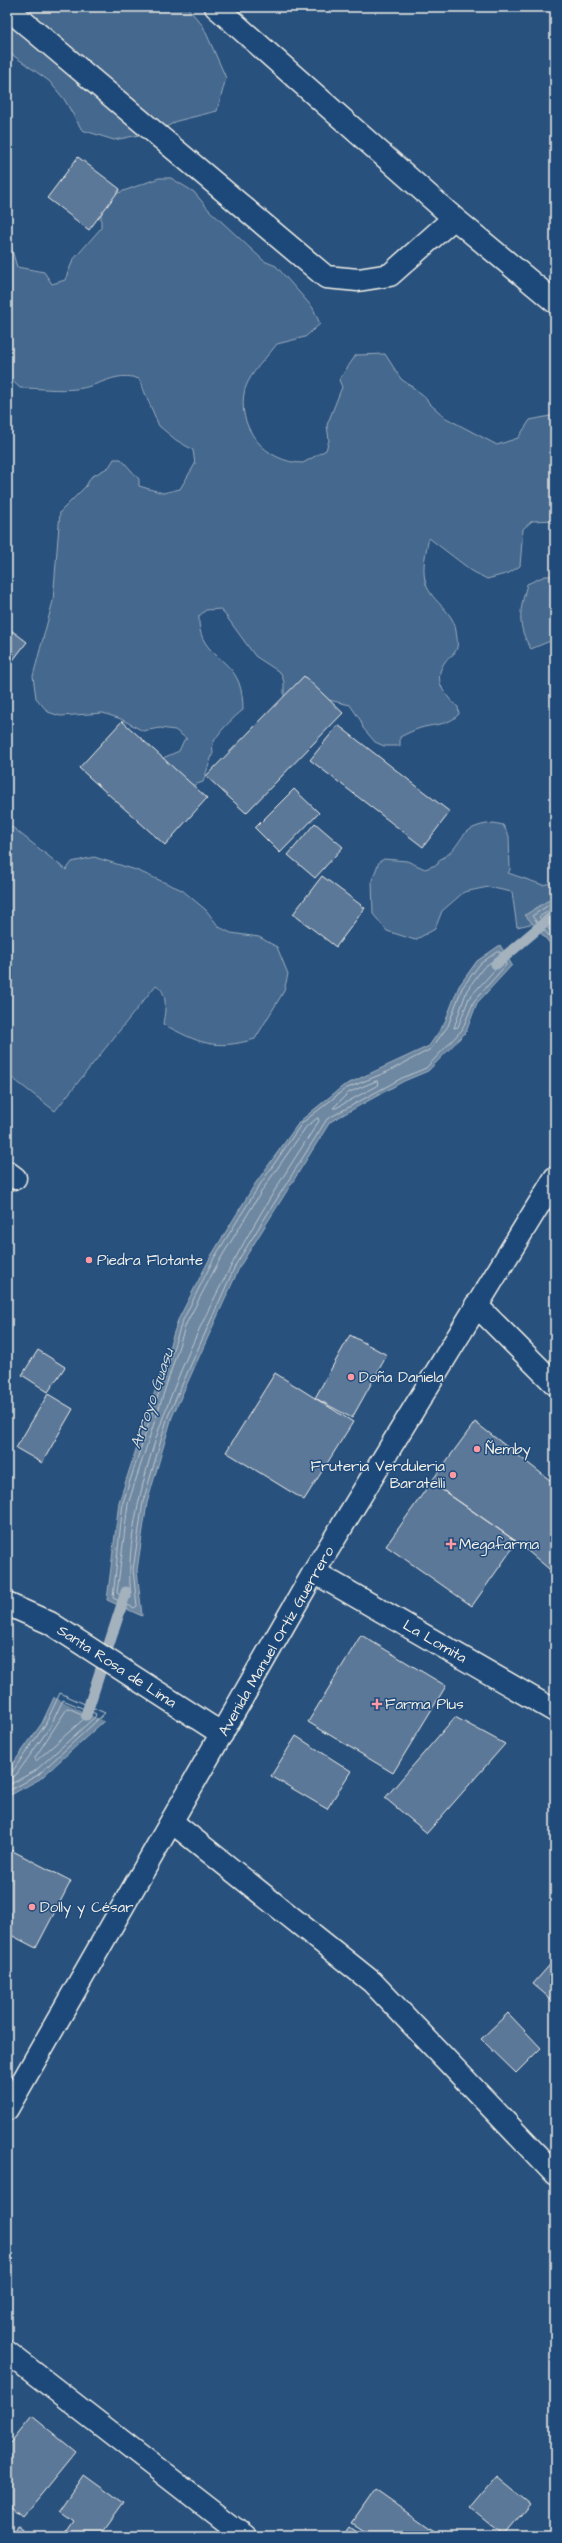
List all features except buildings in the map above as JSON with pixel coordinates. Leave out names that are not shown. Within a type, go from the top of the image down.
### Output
[{"type":"street","points":[[216,7],[454,218],[555,302]]},
{"type":"street","points":[[7,8],[326,276],[358,280],[390,275],[454,218]]},
{"type":"street","name":"Avenida Manuel Ortíz Guerrero","points":[[7,2109],[314,1572],[555,1178]]},
{"type":"street","points":[[476,1305],[555,1384]]},
{"type":"street","name":"La Lomita","points":[[314,1572],[555,1711]]},
{"type":"street","name":"Santa Rosa de Lima","points":[[7,1604],[50,1623],[222,1734]]},
{"type":"street","points":[[172,1822],[372,1982],[555,2174]]},
{"type":"street","points":[[7,2352],[244,2536]]},
{"type":"shaded area","points":[[7,7],[187,7],[203,26],[226,78],[217,111],[177,121],[159,131],[114,140],[82,130],[64,99],[49,81],[7,51]]},
{"type":"shaded area","points":[[159,178],[171,178],[194,192],[209,210],[264,261],[276,266],[313,308],[320,324],[305,337],[277,344],[255,371],[245,389],[243,403],[249,429],[256,440],[266,450],[277,457],[303,463],[326,450],[329,440],[327,425],[342,387],[339,380],[356,355],[385,354],[401,379],[422,394],[430,404],[446,418],[497,445],[518,438],[530,420],[555,415],[555,520],[532,521],[523,529],[520,566],[509,573],[487,579],[472,571],[429,538],[424,564],[424,575],[427,587],[451,617],[456,631],[456,650],[443,665],[439,678],[443,690],[458,707],[459,714],[455,718],[443,724],[412,731],[400,737],[400,746],[384,746],[375,742],[363,728],[361,721],[350,705],[329,700],[284,698],[284,682],[281,673],[255,656],[221,609],[206,610],[199,616],[200,629],[203,639],[214,654],[228,666],[234,674],[241,689],[243,710],[235,716],[215,740],[213,745],[213,753],[203,782],[165,795],[163,758],[179,751],[184,740],[187,739],[175,730],[160,728],[143,731],[121,719],[103,713],[60,716],[48,712],[36,698],[33,676],[53,601],[60,512],[86,486],[91,477],[109,467],[114,459],[121,459],[139,479],[139,486],[163,493],[180,489],[195,464],[193,450],[176,440],[159,426],[139,379],[123,376],[84,388],[55,390],[20,388],[7,376],[7,245],[11,247],[17,267],[44,272],[52,284],[65,280],[73,260],[101,228],[101,203],[110,196]]},
{"type":"shaded area","points":[[545,576],[555,576],[555,639],[531,649],[521,625],[521,610],[527,584]]},
{"type":"shaded area","points":[[7,823],[66,870],[72,862],[94,857],[136,870],[182,890],[206,910],[219,927],[231,933],[259,937],[277,947],[288,974],[284,991],[255,1039],[241,1043],[217,1045],[197,1040],[163,1024],[165,1008],[164,997],[160,988],[156,985],[55,1111],[7,1074]]},
{"type":"shaded area","points":[[494,823],[503,825],[509,836],[510,870],[508,873],[543,885],[554,882],[555,877],[555,912],[539,922],[517,927],[512,892],[488,887],[464,892],[442,911],[435,929],[415,940],[387,931],[373,914],[372,880],[379,862],[384,859],[407,861],[425,869],[438,864],[439,860],[448,855],[472,828]]},
{"type":"water","points":[[555,896],[555,946],[553,947],[525,915]]},
{"type":"water","points":[[500,945],[512,965],[477,1003],[466,1032],[428,1071],[404,1081],[330,1122],[240,1266],[172,1417],[147,1503],[137,1570],[142,1616],[107,1600],[119,1502],[178,1320],[211,1256],[255,1184],[300,1121],[343,1086],[429,1046],[444,1024],[459,986],[477,961]]},
{"type":"water","points":[[59,1687],[114,1712],[40,1779],[7,1797],[7,1772],[42,1723]]},
{"type":"pier","points":[[59,1685],[115,1710],[116,1713],[105,1722],[52,1696]]},
{"type":"waterway","name":"Arroyo Guasu","points":[[496,964],[555,914]]},
{"type":"waterway","name":"Arroyo Guasu","points":[[86,1715],[126,1592]]},
{"type":"place","name":"Piedra Flotante","points":[[89,1260]]},
{"type":"place","name":"Doña Daniela","points":[[351,1377]]},
{"type":"place","name":"Ñemby","points":[[477,1449]]},
{"type":"place","name":"Fruteria Verduleria Baratelli","points":[[453,1475]]},
{"type":"place","name":"Megafarma","points":[[451,1544]]},
{"type":"place","name":"Farma Plus","points":[[377,1704]]},
{"type":"place","name":"Dolly y César","points":[[32,1907]]}]
